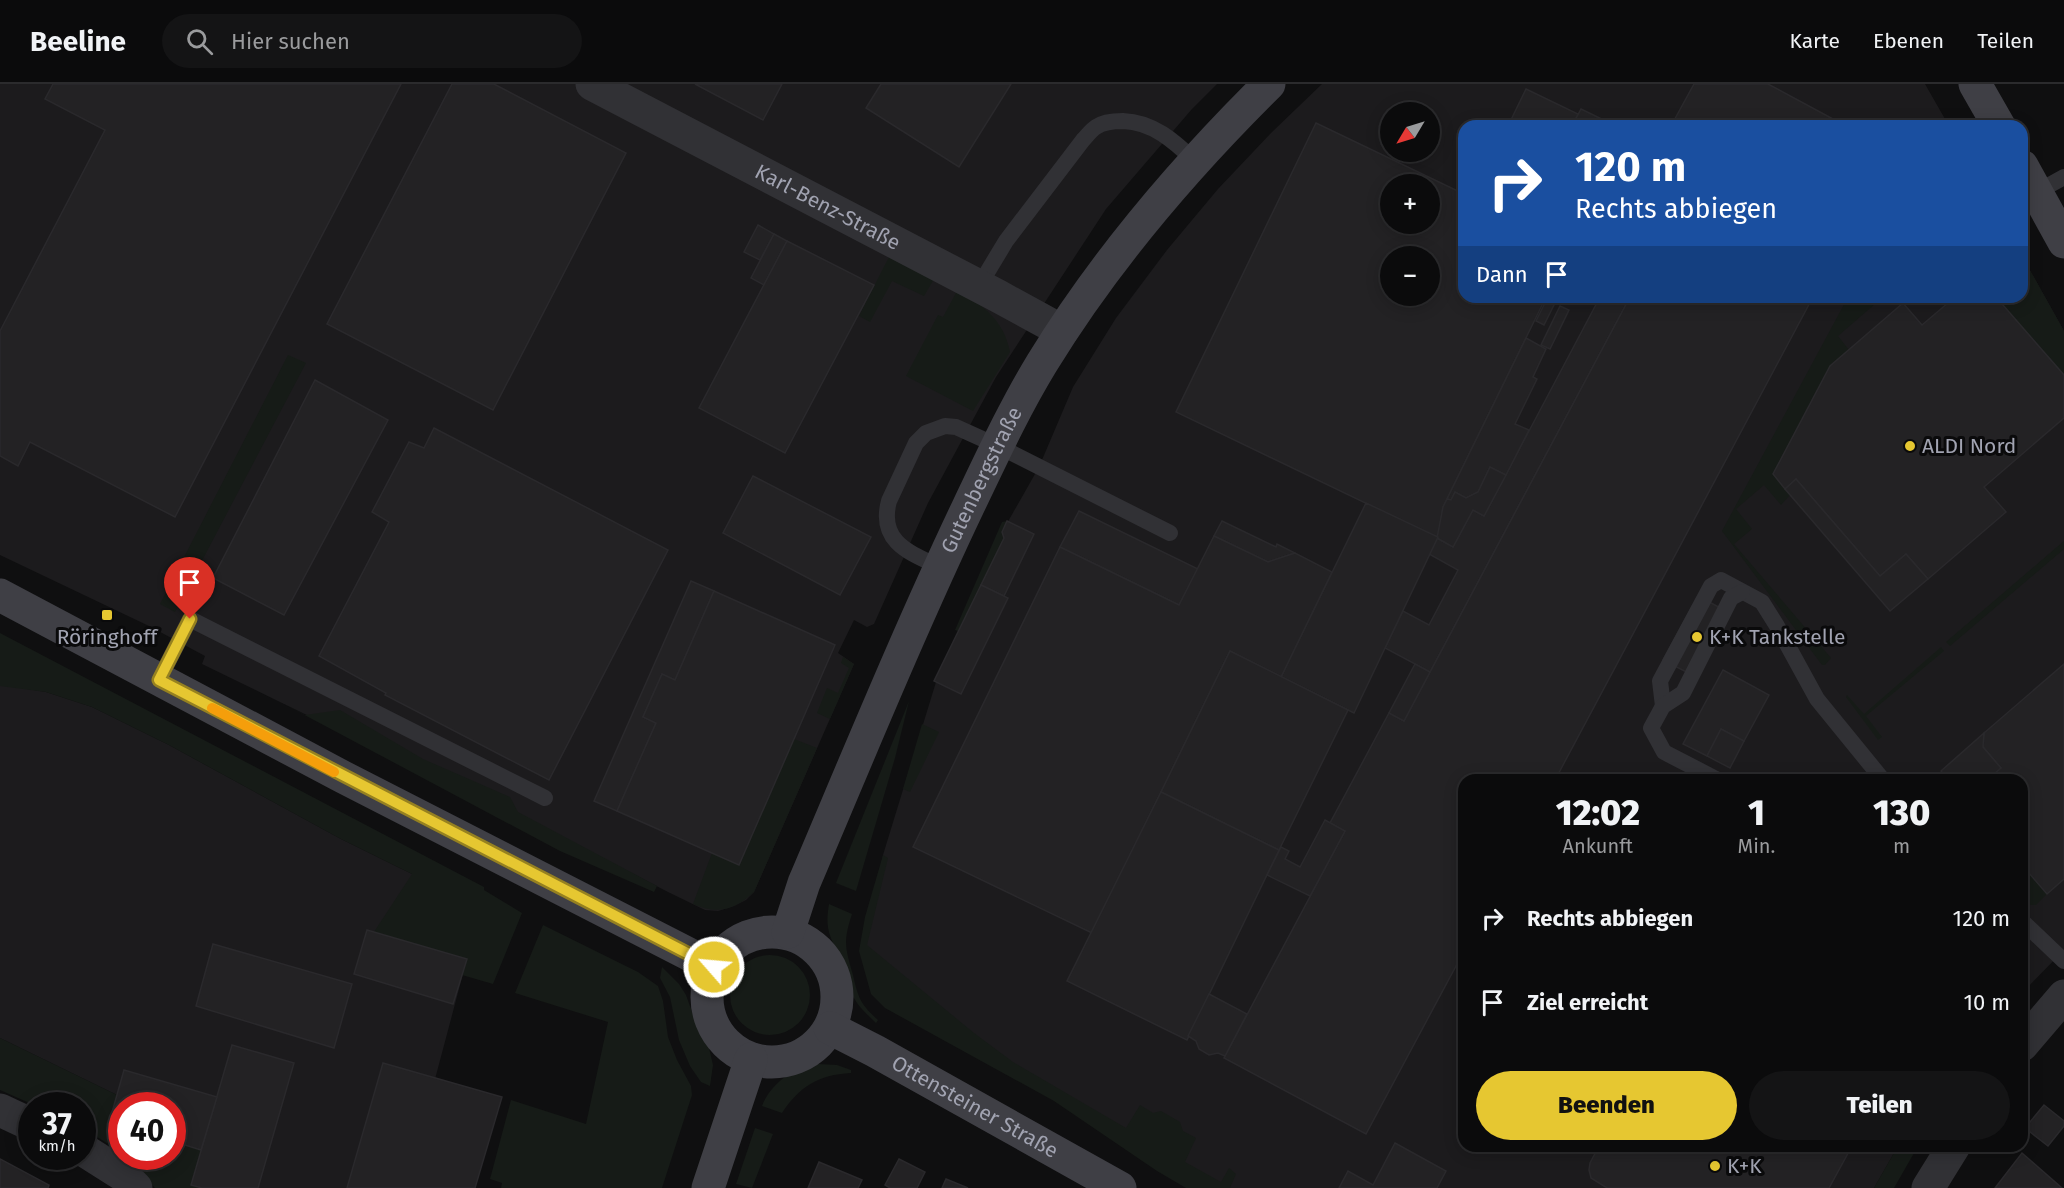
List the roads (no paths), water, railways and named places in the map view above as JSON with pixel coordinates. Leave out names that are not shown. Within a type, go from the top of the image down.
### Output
[{"type":"street","name":"Karl-Benz-Straße","points":[[592,84],[1062,331]]},
{"type":"street","name":"Gutenbergstraße","points":[[788,932],[804,882],[940,567],[1026,392],[1062,331],[1130,237],[1195,161],[1269,84]]},
{"type":"street","points":[[1975,84],[1996,120]]},
{"type":"street","points":[[2041,178],[2064,242]]},
{"type":"street","points":[[0,595],[159,680],[714,967]]},
{"type":"street","points":[[765,931],[788,932],[814,946],[829,964],[837,984],[838,1007],[830,1028],[814,1048],[794,1059],[773,1062],[751,1059],[735,1051],[719,1035],[709,1014],[707,989],[714,967],[726,950],[745,937],[765,931]]},
{"type":"street","points":[[2028,1038],[2064,996]]},
{"type":"street","name":"Ottensteiner Straße","points":[[830,1028],[1120,1188]]},
{"type":"street","points":[[708,1188],[751,1059]]},
{"type":"street","points":[[0,1110],[18,1118]]},
{"type":"street","points":[[1928,1188],[1950,1152]]},
{"type":"street","points":[[96,1158],[123,1175],[136,1188]]},
{"type":"lane","points":[[979,286],[1006,241],[1083,140],[1097,126],[1113,121],[1138,122],[1174,142],[1195,161]]},
{"type":"lane","points":[[940,567],[906,551],[896,541],[889,531],[886,510],[916,443],[926,434],[945,426],[956,427],[998,446],[1170,533]]},
{"type":"lane","points":[[1663,706],[1660,681],[1711,585],[1721,580],[1762,602],[1817,699],[1877,774]]},
{"type":"lane","points":[[1706,774],[1664,752],[1652,728],[1663,706],[1683,693],[1731,598],[1742,591]]},
{"type":"lane","points":[[159,680],[190,619],[545,798]]},
{"type":"lane","points":[[2028,927],[2064,962]]},
{"type":"place","name":"ALDI Nord","points":[[1910,446]]},
{"type":"place","name":"Röringhoff","points":[[107,615]]},
{"type":"place","name":"K+K Tankstelle","points":[[1697,637]]},
{"type":"place","name":"K+K","points":[[1715,1166]]}]
